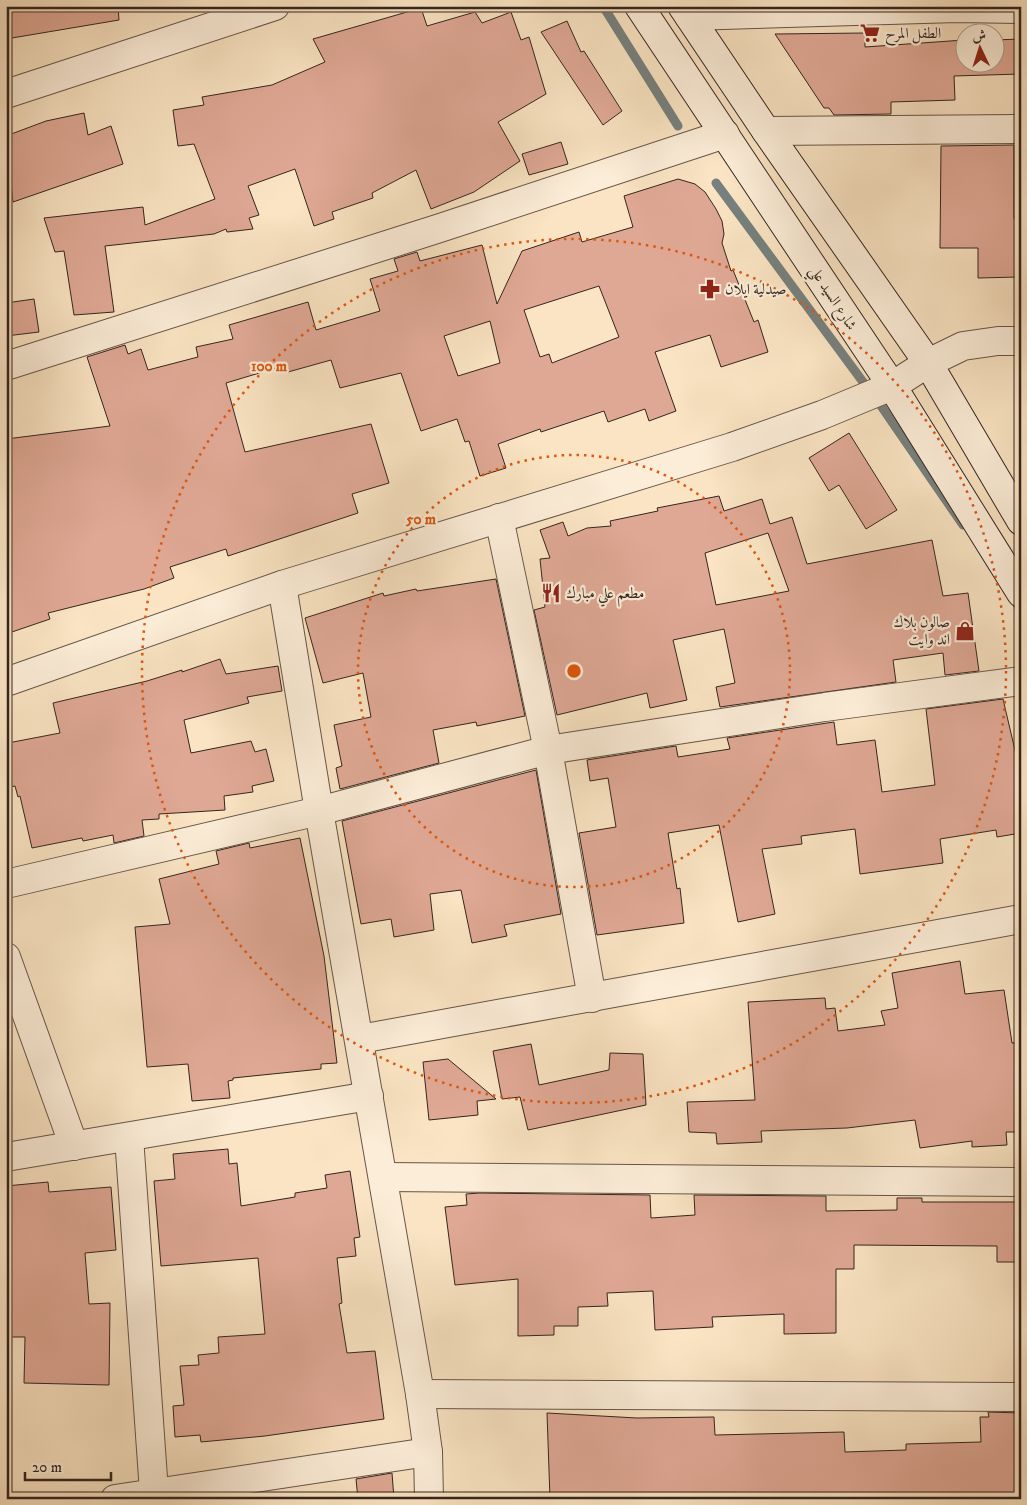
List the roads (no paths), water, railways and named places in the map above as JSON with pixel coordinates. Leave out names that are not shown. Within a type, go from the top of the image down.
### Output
[{"type":"street","points":[[6,94],[274,6]]},
{"type":"street","name":"شارع السيد علي","points":[[639,6],[892,386],[1021,593]]},
{"type":"street","points":[[686,11],[1021,9]]},
{"type":"street","points":[[686,11],[766,130],[928,362],[1021,521]]},
{"type":"street","points":[[766,130],[1021,129]]},
{"type":"street","points":[[6,366],[440,228],[725,134]]},
{"type":"street","points":[[6,682],[282,585],[732,447],[822,416],[892,386],[928,362],[963,346],[1021,341]]},
{"type":"street","points":[[499,518],[548,750],[592,998]]},
{"type":"street","points":[[282,585],[319,811],[360,1038],[420,1394],[428,1452],[429,1499]]},
{"type":"street","points":[[6,884],[319,811],[548,750],[825,706],[1021,681]]},
{"type":"street","points":[[360,1038],[592,998],[1021,919]]},
{"type":"street","points":[[6,957],[74,1146]]},
{"type":"street","points":[[6,1157],[369,1096]]},
{"type":"street","points":[[129,1137],[154,1492]]},
{"type":"street","points":[[383,1177],[1021,1182]]},
{"type":"street","points":[[420,1394],[1021,1397]]},
{"type":"street","points":[[115,1499],[428,1452]]},
{"type":"waterway","points":[[603,6],[678,126]]},
{"type":"waterway","points":[[716,183],[866,386]]},
{"type":"waterway","points":[[879,403],[963,525]]},
{"type":"waterway","points":[[1013,597],[1021,611]]},
{"type":"place","name":"الطفل المرح","points":[[870,33]]},
{"type":"place","name":"صيدلية ايلان","points":[[710,289]]},
{"type":"place","name":"مطعم علي مبارك","points":[[551,593]]},
{"type":"place","name":"صالون بلاك اند وايت","points":[[965,631]]}]
